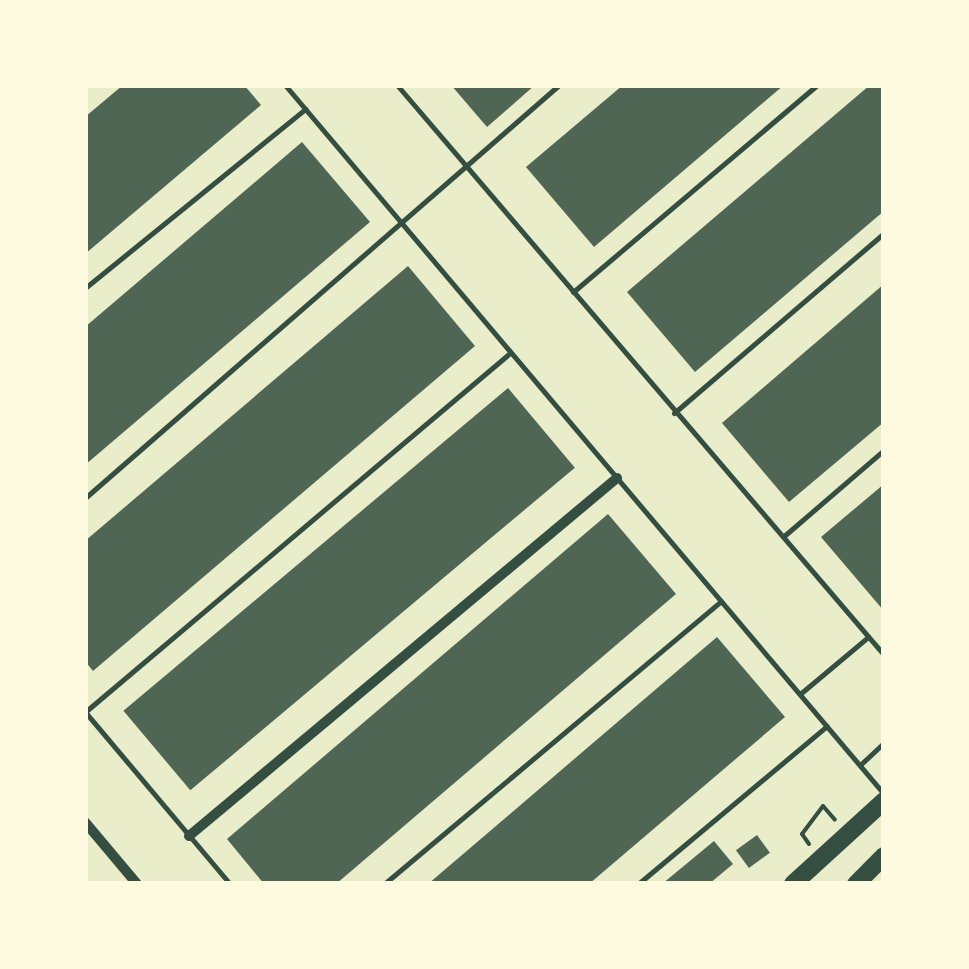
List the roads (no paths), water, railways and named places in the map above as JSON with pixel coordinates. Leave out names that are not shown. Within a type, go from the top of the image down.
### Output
[{"type":"main road","points":[[793,884],[884,798]]},
{"type":"main road","points":[[856,884],[884,856]]},
{"type":"street","points":[[190,836],[617,478]]},
{"type":"street","points":[[85,822],[136,884]]},
{"type":"lane","points":[[285,85],[884,798]]},
{"type":"lane","points":[[397,85],[884,655]]},
{"type":"lane","points":[[85,498],[404,226],[464,165],[559,85]]},
{"type":"lane","points":[[573,292],[817,85]]},
{"type":"lane","points":[[85,288],[305,109]]},
{"type":"lane","points":[[674,413],[884,233]]},
{"type":"lane","points":[[230,884],[85,712],[511,352]]},
{"type":"lane","points":[[784,536],[884,450]]},
{"type":"lane","points":[[384,884],[721,601]]},
{"type":"lane","points":[[800,694],[868,636]]},
{"type":"lane","points":[[638,884],[827,726]]},
{"type":"lane","points":[[860,765],[884,743]]}]
